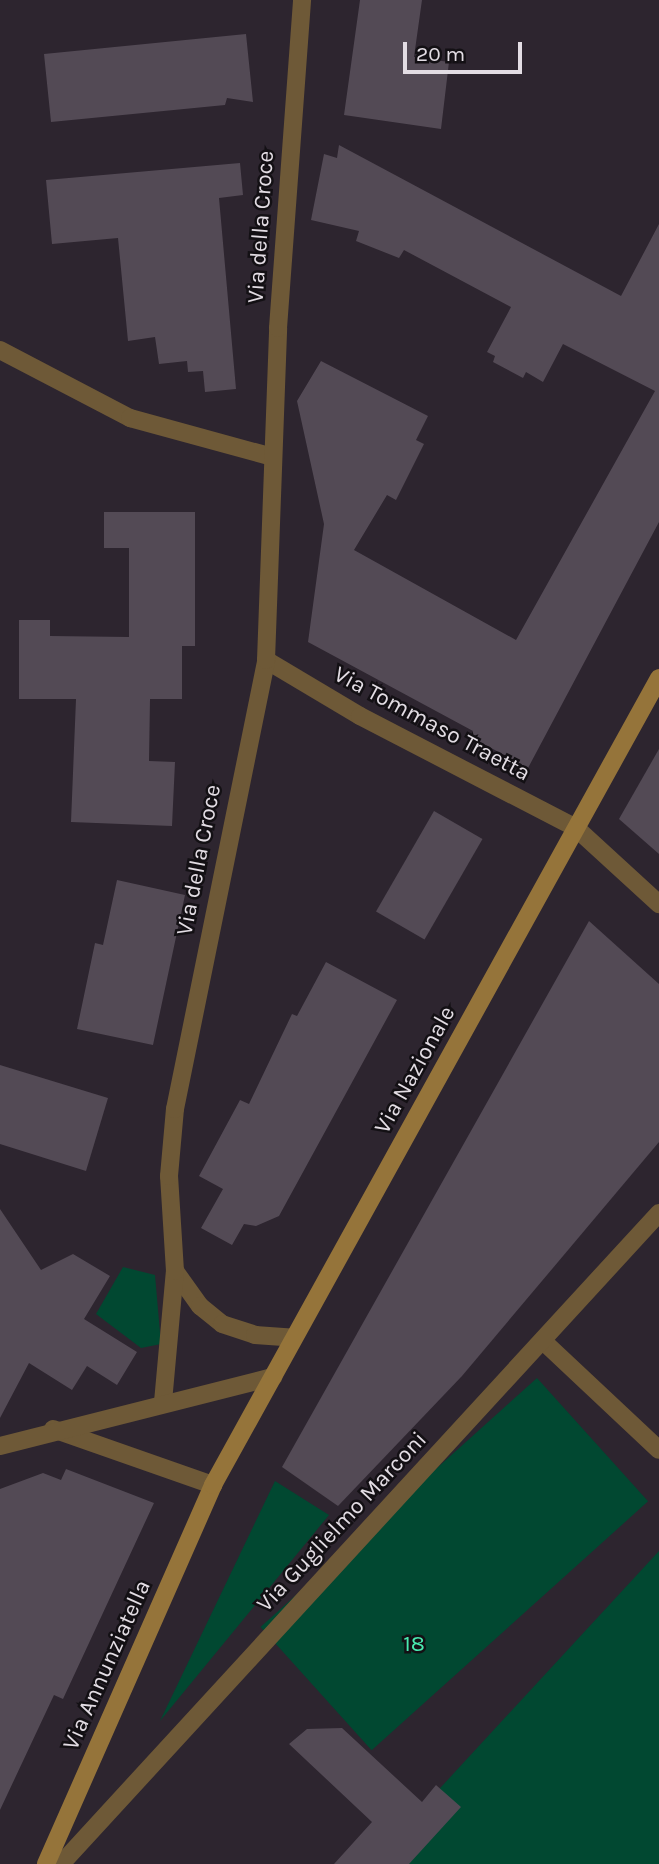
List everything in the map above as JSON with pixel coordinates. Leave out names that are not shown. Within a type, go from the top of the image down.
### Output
[{"type":"street","name":"Via della Croce","points":[[163,1402],[175,1271],[169,1176],[175,1109],[266,660],[273,457],[302,0]]},
{"type":"street","points":[[0,350],[130,418],[273,457]]},
{"type":"street","name":"Via Tommaso Traetta","points":[[266,660],[360,716],[576,828],[659,904]]},
{"type":"street","name":"Via Nazionale","points":[[213,1485],[659,678]]},
{"type":"street","name":"Via Guglielmo Marconi","points":[[61,1864],[659,1213]]},
{"type":"street","points":[[175,1271],[200,1306],[222,1324],[256,1335],[294,1338]]},
{"type":"street","points":[[542,1341],[659,1450]]},
{"type":"street","points":[[0,1446],[53,1429],[273,1377]]},
{"type":"street","points":[[53,1429],[213,1485]]},
{"type":"street","name":"Via Annunziatella","points":[[46,1864],[213,1485]]},
{"type":"green space","points":[[123,1267],[155,1275],[161,1344],[141,1348],[96,1314]]},
{"type":"green space","name":"18","points":[[537,1378],[648,1501],[372,1750],[261,1627]]},
{"type":"green space","points":[[275,1481],[329,1515],[160,1721]]},
{"type":"green space","points":[[659,1551],[659,1864],[370,1864]]},
{"type":"building","points":[[360,0],[422,0],[414,57],[449,62],[441,129],[344,115]]},
{"type":"building","points":[[246,34],[253,102],[227,98],[225,105],[51,122],[44,54]]},
{"type":"building","points":[[339,145],[621,296],[659,224],[659,522],[528,768],[469,736],[473,731],[308,642],[324,524],[297,401],[321,361],[428,416],[416,440],[424,444],[396,500],[387,495],[354,550],[516,640],[655,391],[563,344],[543,382],[526,372],[523,378],[493,362],[495,356],[487,352],[511,307],[404,250],[399,258],[356,241],[359,231],[311,220],[324,154],[337,158]]},
{"type":"building","points":[[240,163],[243,195],[219,198],[236,389],[205,392],[203,371],[188,372],[187,361],[159,364],[155,337],[128,341],[118,238],[52,244],[46,180]]},
{"type":"building","points":[[104,512],[195,512],[195,646],[182,646],[182,699],[150,699],[149,761],[175,762],[172,826],[71,822],[76,699],[19,699],[19,620],[50,620],[50,636],[129,637],[129,548],[104,548]]},
{"type":"building","points":[[659,749],[659,854],[619,819]]},
{"type":"building","points":[[434,811],[482,839],[424,939],[376,911]]},
{"type":"building","points":[[117,880],[185,895],[153,1045],[77,1029],[95,943],[103,945]]},
{"type":"building","points":[[589,921],[659,984],[659,1142],[462,1376],[338,1506],[282,1467]]},
{"type":"building","points":[[326,962],[397,1000],[279,1216],[256,1226],[244,1224],[232,1245],[201,1228],[223,1189],[199,1176],[240,1100],[249,1104],[292,1014],[297,1016]]},
{"type":"building","points":[[0,1065],[108,1098],[86,1171],[0,1144]]},
{"type":"building","points":[[0,1209],[41,1270],[73,1254],[110,1276],[84,1319],[137,1352],[117,1385],[87,1366],[72,1390],[29,1363],[0,1418]]},
{"type":"building","points":[[66,1469],[154,1503],[63,1699],[54,1695],[0,1810],[0,1489],[43,1473],[61,1480]]},
{"type":"building","points":[[342,1728],[422,1802],[436,1785],[461,1807],[409,1864],[334,1864],[372,1822],[289,1744],[307,1729]]}]
